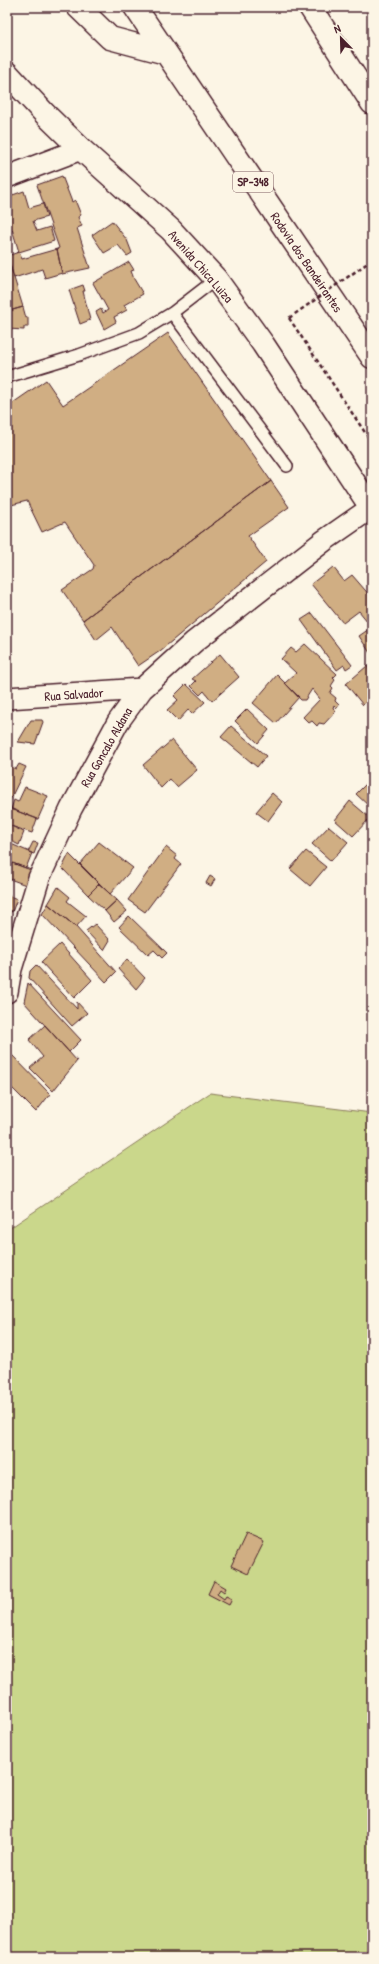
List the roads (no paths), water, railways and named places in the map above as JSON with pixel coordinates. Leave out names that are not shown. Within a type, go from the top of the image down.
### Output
[{"type":"main road","points":[[78,7],[110,38],[166,53]]},
{"type":"main road","name":"Rodovia dos Bandeirantes","points":[[135,7],[372,358]]},
{"type":"main road","points":[[310,7],[372,103]]},
{"type":"main road","name":"Avenida Chica Luiza","points":[[7,73],[81,150],[171,230],[216,279],[263,344],[372,508]]},
{"type":"street","points":[[7,178],[81,150]]},
{"type":"street","name":"Rua Goncalo Aldana","points":[[7,992],[12,969],[39,878],[71,809],[118,722],[142,689],[194,642],[325,540],[372,508]]},
{"type":"street","name":"Rua Salvador","points":[[7,698],[142,689]]},
{"type":"lane","points":[[7,377],[79,355],[139,333],[172,313],[216,279]]},
{"type":"lane","points":[[172,313],[287,466]]}]
